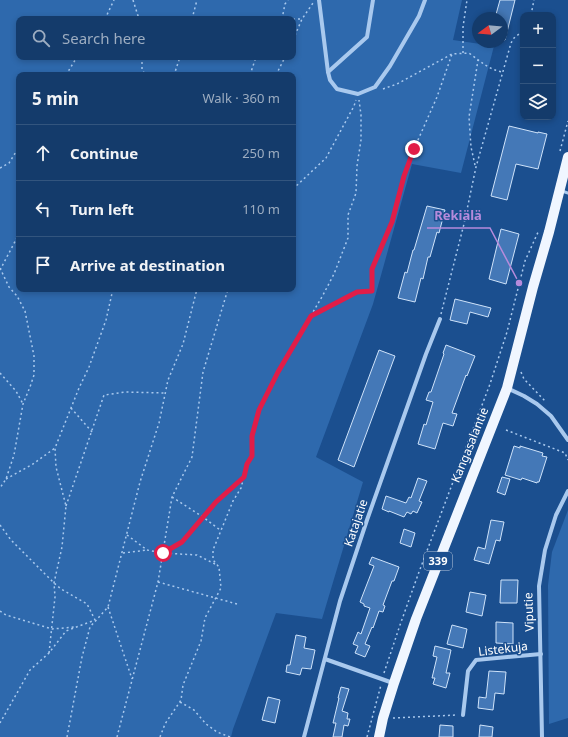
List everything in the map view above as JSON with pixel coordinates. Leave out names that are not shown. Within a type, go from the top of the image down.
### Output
[{"type":"main road","name":"Kangasalantie","points":[[379,737],[383,718],[416,619],[507,388],[532,287],[564,192],[563,157]]},
{"type":"street","points":[[319,0],[330,80],[337,89],[358,94],[374,87],[390,66],[419,16],[425,0]]},
{"type":"street","points":[[328,72],[367,37],[373,0]]},
{"type":"street","name":"Katajatie","points":[[304,737],[340,601],[367,520],[426,354],[440,319]]},
{"type":"street","points":[[507,388],[524,396],[551,416],[568,440]]},
{"type":"street","name":"Viputie","points":[[542,737],[539,586],[545,550],[556,515],[568,491]]},
{"type":"street","name":"Listekuja","points":[[463,714],[468,671],[476,660],[541,654]]},
{"type":"street","points":[[325,659],[394,683]]},
{"type":"path","points":[[106,16],[114,0]]},
{"type":"path","points":[[134,0],[138,16]]},
{"type":"path","points":[[193,16],[197,0]]},
{"type":"path","points":[[283,0],[285,4]]},
{"type":"path","points":[[283,16],[285,4],[288,0]]},
{"type":"path","points":[[296,33],[302,19],[315,0]]},
{"type":"path","points":[[463,54],[463,26],[467,0]]},
{"type":"path","points":[[531,12],[534,0]]},
{"type":"path","points":[[296,19],[302,19]]},
{"type":"path","points":[[440,319],[464,224],[476,167],[495,98],[511,43],[514,38],[520,33]]},
{"type":"path","points":[[378,90],[398,84],[452,54],[469,53],[484,65],[503,72]]},
{"type":"path","points":[[311,316],[357,292],[372,291],[372,269],[392,222],[404,176],[414,149],[437,97],[452,54]]},
{"type":"path","points":[[68,72],[75,60]]},
{"type":"path","points":[[142,60],[144,72]]},
{"type":"path","points":[[176,72],[179,60]]},
{"type":"path","points":[[251,72],[255,60]]},
{"type":"path","points":[[278,72],[284,60]]},
{"type":"path","points":[[476,167],[471,147],[469,117],[478,60]]},
{"type":"path","points":[[296,186],[326,158],[354,106],[358,94]]},
{"type":"path","points":[[160,737],[165,724],[181,700],[183,685],[201,641],[206,618],[221,588],[218,567],[213,560],[213,550],[233,501],[241,488],[247,464],[252,456],[252,436],[259,410],[278,372],[334,274],[348,238],[348,215],[356,193],[357,166],[361,140],[361,115],[358,94]]},
{"type":"path","points":[[563,157],[568,121]]},
{"type":"path","points":[[0,168],[9,163],[16,152]]},
{"type":"path","points":[[367,737],[400,625],[497,364],[508,332],[525,260],[540,228]]},
{"type":"path","points":[[0,488],[6,479],[14,455],[23,404],[34,374],[34,356],[25,311],[17,296],[9,287],[0,269],[16,240]]},
{"type":"path","points":[[66,506],[56,467],[55,448],[89,367],[106,320],[112,292]]},
{"type":"path","points":[[67,737],[82,657],[90,627],[108,607],[140,482],[159,423],[168,380],[183,344],[196,292]]},
{"type":"path","points":[[117,737],[158,582],[172,497],[192,457],[203,372],[227,292]]},
{"type":"path","points":[[521,371],[524,379],[545,401]]},
{"type":"path","points":[[0,373],[16,391],[23,404]]},
{"type":"path","points":[[49,653],[55,597],[54,583],[62,547],[66,506],[104,395],[126,392],[165,393]]},
{"type":"path","points":[[71,408],[92,432]]},
{"type":"path","points":[[506,430],[565,454],[568,460]]},
{"type":"path","points":[[6,479],[34,464],[55,448]]},
{"type":"path","points":[[163,553],[182,542],[216,502],[244,477]]},
{"type":"path","points":[[172,497],[203,517],[221,531]]},
{"type":"path","points":[[0,525],[11,540],[61,590],[87,604],[96,620]]},
{"type":"path","points":[[127,535],[147,550]]},
{"type":"path","points":[[122,554],[147,550],[163,553],[196,555],[217,565]]},
{"type":"path","points":[[158,582],[237,604]]},
{"type":"path","points":[[108,607],[132,679]]},
{"type":"path","points":[[0,611],[6,615],[52,629],[77,627]]},
{"type":"path","points":[[0,723],[30,670],[49,653],[66,631],[96,620]]},
{"type":"path","points":[[180,702],[194,710],[206,724],[217,732],[230,737]]},
{"type":"path","points":[[383,718],[463,714]]},
{"type":"shaded area","points":[[0,0],[462,0],[453,40],[472,43],[472,48],[493,48],[461,173],[412,164],[373,304],[316,457],[363,482],[322,619],[276,613],[231,737],[0,737]]},
{"type":"shaded area","points":[[568,510],[568,718],[549,724],[548,585],[552,552]]},
{"type":"building","points":[[500,0],[515,0],[508,28],[508,12],[497,12]]},
{"type":"building","points":[[509,126],[547,134],[538,169],[516,164],[507,200],[491,196]]},
{"type":"building","points":[[427,206],[445,210],[439,233],[437,232],[430,257],[428,257],[423,279],[421,278],[415,302],[398,298]]},
{"type":"building","points":[[501,229],[519,234],[506,284],[489,279]]},
{"type":"building","points":[[455,299],[491,308],[488,317],[470,312],[467,324],[450,320]]},
{"type":"building","points":[[446,345],[475,356],[467,376],[466,375],[452,413],[457,414],[453,426],[443,423],[435,449],[418,444],[433,402],[426,400],[429,392],[431,392]]},
{"type":"building","points":[[379,350],[395,356],[354,467],[338,460]]},
{"type":"building","points":[[514,446],[520,448],[520,446],[543,453],[542,456],[547,457],[539,482],[537,483],[522,478],[521,480],[505,475]]},
{"type":"building","points":[[502,477],[510,479],[505,495],[497,492]]},
{"type":"building","points":[[418,478],[427,481],[419,501],[422,502],[417,513],[413,511],[411,514],[407,512],[404,517],[382,509],[386,496],[406,503],[409,497],[411,498]]},
{"type":"building","points":[[491,520],[504,522],[500,541],[496,540],[489,564],[474,560],[478,547],[485,549]]},
{"type":"building","points":[[404,529],[415,533],[411,547],[400,543]]},
{"type":"building","points":[[372,557],[399,567],[383,605],[385,606],[383,612],[379,611],[365,644],[370,646],[365,657],[355,653],[358,646],[353,644],[358,632],[361,634],[370,608],[364,606],[364,604],[360,602],[374,566],[369,564]]},
{"type":"building","points":[[501,580],[518,580],[517,603],[500,603]]},
{"type":"building","points":[[470,592],[486,595],[482,616],[466,612]]},
{"type":"building","points":[[496,622],[513,623],[513,644],[496,643]]},
{"type":"building","points":[[452,625],[467,629],[463,648],[447,644]]},
{"type":"building","points":[[296,635],[306,637],[304,648],[315,650],[311,669],[302,668],[300,675],[286,672],[287,665],[290,665]]},
{"type":"building","points":[[435,646],[451,650],[446,673],[450,673],[446,688],[433,684],[435,678],[432,678],[437,657],[433,656]]},
{"type":"building","points":[[489,671],[506,672],[504,694],[495,693],[493,710],[478,708],[479,697],[486,698]]},
{"type":"building","points":[[341,687],[349,689],[342,711],[348,713],[347,719],[350,719],[348,726],[344,725],[342,737],[333,737],[336,723],[333,723]]},
{"type":"building","points":[[268,697],[280,700],[275,723],[262,720]]},
{"type":"building","points":[[440,725],[453,726],[453,737],[439,737]]},
{"type":"building","points":[[480,725],[493,727],[492,737],[479,737]]},
{"type":"place","name":"Rekiälä","points":[[519,283]]},
{"type":"route","points":[[163,553],[182,542],[216,502],[244,477],[247,464],[252,456],[252,436],[259,410],[278,372],[311,316],[357,292],[372,291],[372,269],[392,222],[404,176],[414,149]]}]
